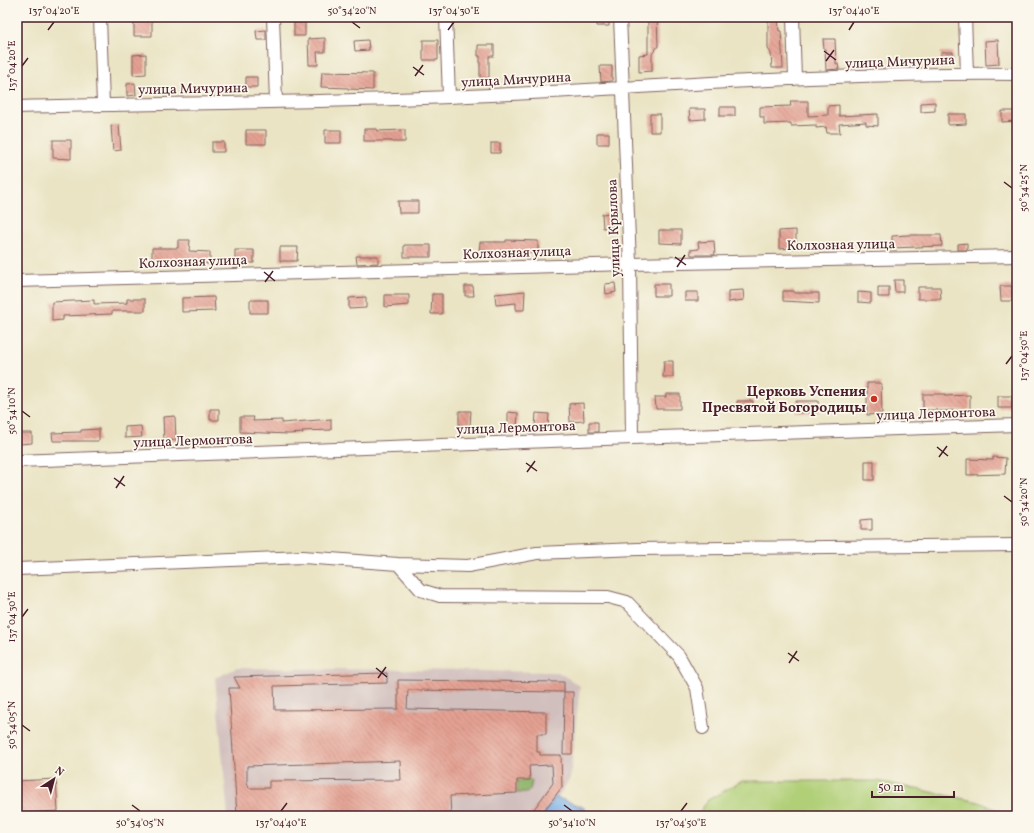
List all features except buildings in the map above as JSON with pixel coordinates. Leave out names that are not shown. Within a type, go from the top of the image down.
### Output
[{"type":"street","points":[[100,17],[103,104]]},
{"type":"street","points":[[274,17],[276,102]]},
{"type":"street","points":[[446,17],[449,97]]},
{"type":"street","name":"улица Крылова","points":[[620,17],[630,264],[632,438]]},
{"type":"street","points":[[792,17],[795,79]]},
{"type":"street","points":[[965,17],[967,74]]},
{"type":"street","name":"улица Мичурина","points":[[17,107],[449,97],[795,79],[1017,74]]},
{"type":"street","name":"Колхозная улица","points":[[17,281],[630,264],[1017,256]]},
{"type":"street","name":"улица Лермонтова","points":[[17,461],[1017,425]]},
{"type":"street","points":[[17,569],[303,557],[398,564],[468,566],[537,554],[638,549],[1017,545]]},
{"type":"street","points":[[398,564],[421,590],[440,596],[608,597],[627,602],[679,656],[697,688],[704,728]]},
{"type":"shaded area","points":[[237,668],[558,672],[580,686],[570,778],[546,816],[228,816],[215,678]]},
{"type":"green space","points":[[517,780],[532,781],[530,790],[527,793],[517,793]]},
{"type":"green space","points":[[742,781],[878,781],[979,802],[1011,816],[697,816],[708,800]]},
{"type":"water","points":[[555,797],[583,807],[586,810],[577,809],[571,816],[545,816],[545,811]]},
{"type":"place","name":"Церковь Успения Пресвятой Богородицы","points":[[874,399]]}]
